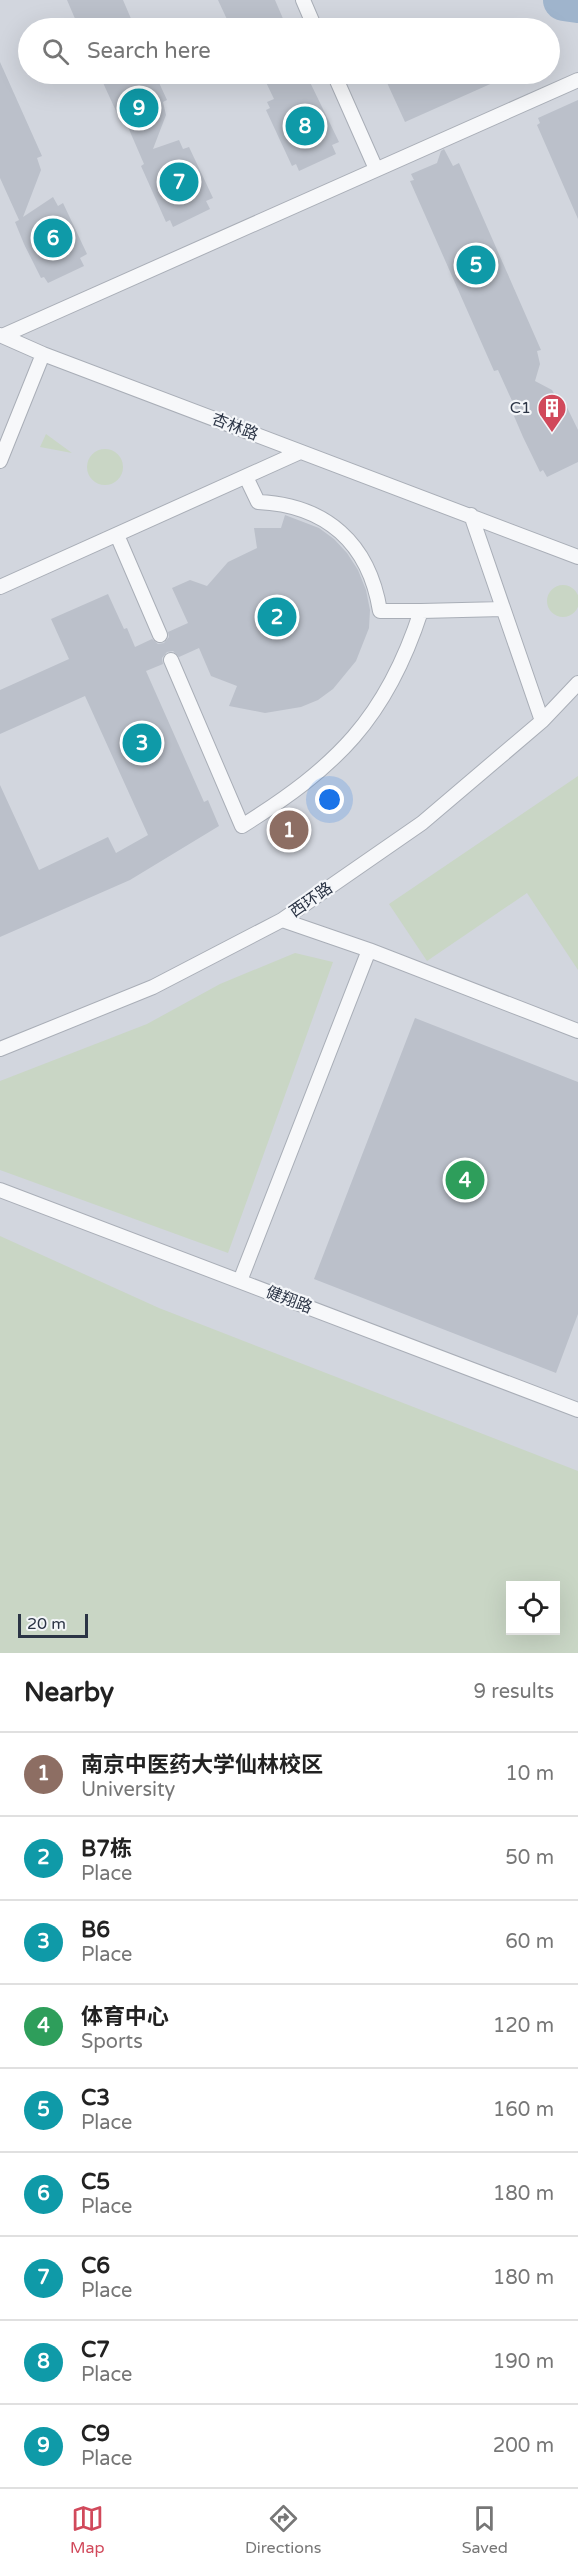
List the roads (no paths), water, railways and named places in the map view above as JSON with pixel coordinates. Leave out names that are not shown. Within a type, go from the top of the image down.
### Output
[{"type":"lane","points":[[303,0],[311,18]]},
{"type":"lane","points":[[1,335],[578,80]]},
{"type":"lane","points":[[338,84],[376,169]]},
{"type":"lane","name":"杏林路","points":[[1,335],[43,354],[578,557]]},
{"type":"lane","points":[[0,461],[43,354]]},
{"type":"lane","points":[[0,587],[300,452]]},
{"type":"lane","points":[[246,477],[258,502],[295,507],[320,518],[343,534],[355,547],[368,569],[380,611],[503,609]]},
{"type":"lane","points":[[471,515],[542,721]]},
{"type":"lane","points":[[117,535],[160,635]]},
{"type":"lane","points":[[171,660],[242,826],[297,791],[320,773],[360,730],[397,674],[421,611]]},
{"type":"lane","name":"西环路","points":[[0,1049],[153,987],[282,920],[422,823],[542,721],[578,683]]},
{"type":"lane","points":[[282,920],[369,950],[578,1031]]},
{"type":"lane","points":[[240,1281],[369,950]]},
{"type":"lane","name":"健翔路","points":[[0,1190],[578,1410]]},
{"type":"waterway","points":[[564,0],[578,2]]},
{"type":"place","name":"C9","points":[[139,108]]},
{"type":"place","name":"C7","points":[[305,126]]},
{"type":"place","name":"C6","points":[[179,182]]},
{"type":"place","name":"C5","points":[[53,238]]},
{"type":"place","name":"C3","points":[[476,265]]},
{"type":"place","name":"C1","points":[[552,434]]},
{"type":"place","name":"B7栋","points":[[277,617]]},
{"type":"place","name":"B6","points":[[142,743]]},
{"type":"place","name":"南京中医药大学仙林校区","points":[[289,830]]},
{"type":"place","name":"体育中心","points":[[465,1180]]}]
